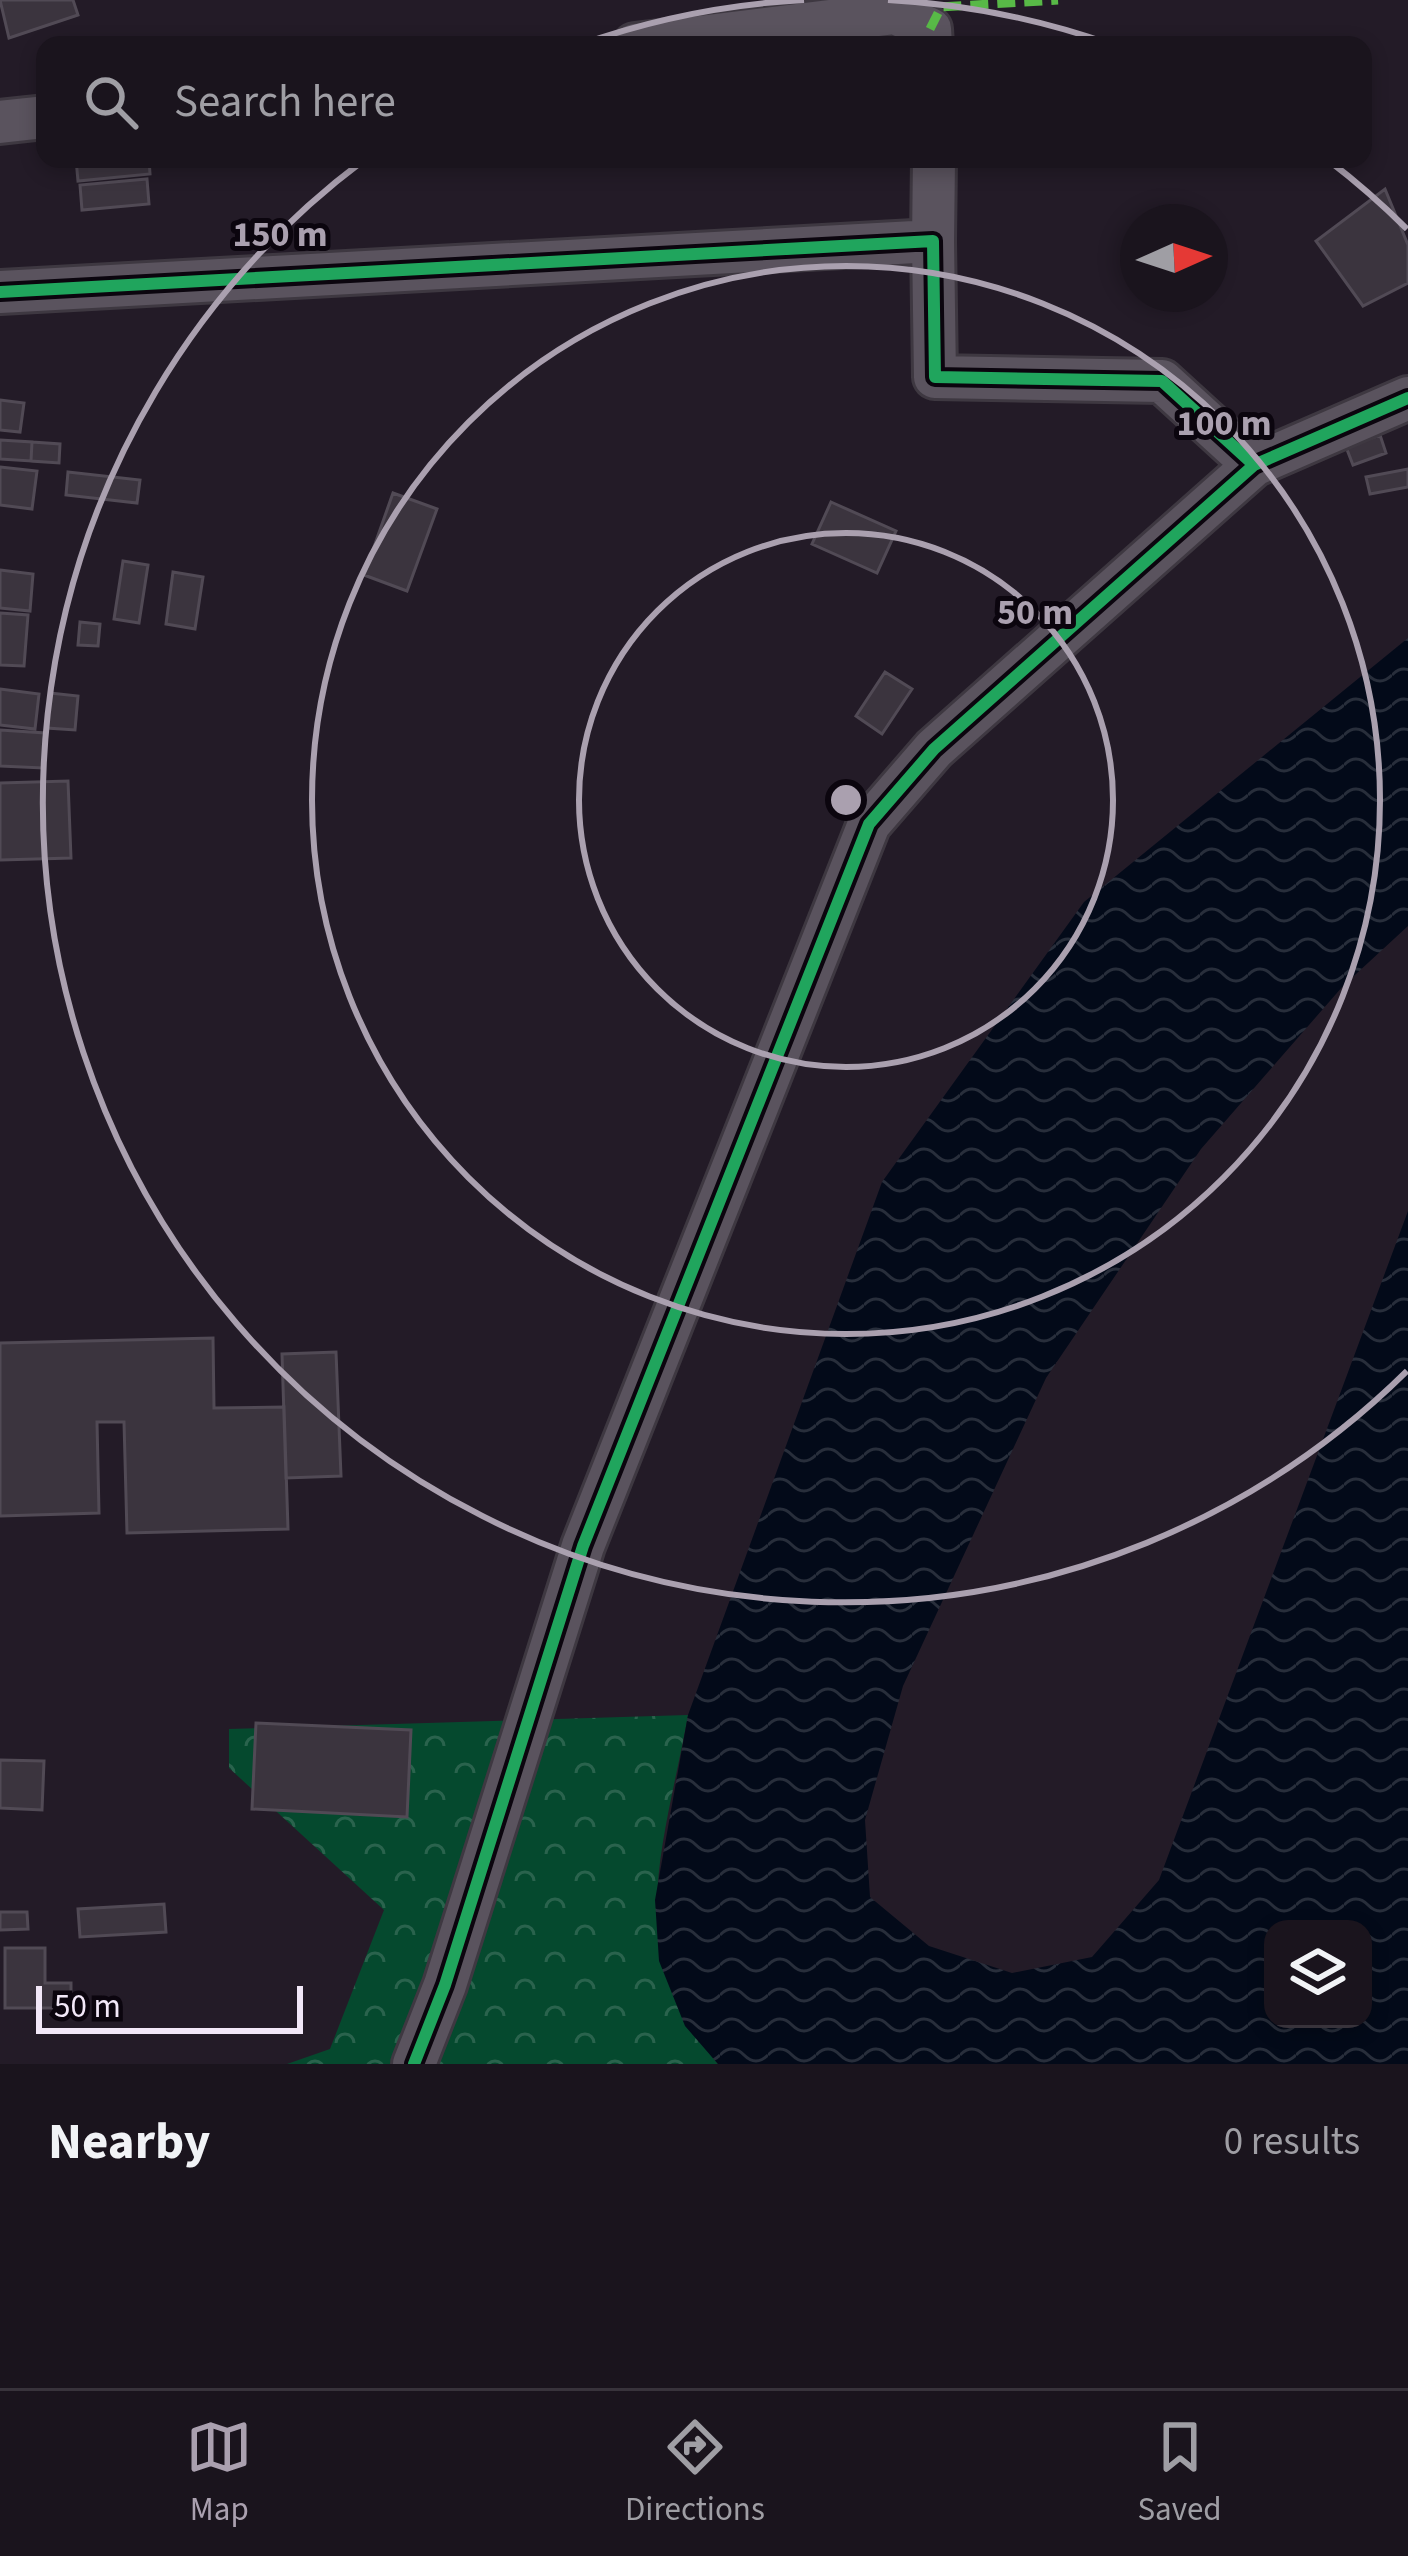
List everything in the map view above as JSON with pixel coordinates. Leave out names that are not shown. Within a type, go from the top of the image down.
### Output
[{"type":"street","points":[[710,36],[895,14],[930,29],[930,36]]},
{"type":"street","points":[[0,122],[36,118]]},
{"type":"street","points":[[934,168],[935,377],[1162,381],[1254,464]]},
{"type":"street","points":[[0,292],[933,241]]},
{"type":"street","points":[[414,2064],[446,1985],[583,1546],[868,824],[934,749],[1254,464],[1408,398]]},
{"type":"green space","points":[[688,1715],[661,1854],[659,1938],[669,1980],[688,2021],[718,2064],[287,2064],[330,2049],[384,1910],[229,1768],[229,1729]]},
{"type":"water","points":[[1408,638],[1408,926],[1343,986],[1201,1149],[1046,1378],[903,1686],[865,1820],[870,1897],[929,1946],[1012,1973],[1092,1957],[1159,1880],[1408,1211],[1408,2064],[718,2064],[685,2026],[659,1961],[655,1900],[688,1715],[882,1182],[1084,902]]},
{"type":"building","points":[[0,0],[73,0],[78,15],[9,38]]},
{"type":"building","points":[[77,168],[150,168],[150,174],[78,181]]},
{"type":"building","points":[[147,179],[149,204],[82,210],[80,185]]},
{"type":"building","points":[[1385,189],[1408,245],[1408,283],[1363,306],[1316,241]]},
{"type":"building","points":[[0,400],[24,403],[20,432],[0,430]]},
{"type":"building","points":[[1380,435],[1386,453],[1353,465],[1346,447]]},
{"type":"building","points":[[0,440],[32,442],[31,461],[0,459]]},
{"type":"building","points":[[32,442],[60,444],[59,463],[31,461]]},
{"type":"building","points":[[0,467],[37,471],[32,509],[0,505]]},
{"type":"building","points":[[1408,469],[1408,487],[1370,494],[1366,477]]},
{"type":"building","points":[[68,472],[140,480],[137,503],[66,495]]},
{"type":"building","points":[[393,493],[437,509],[407,591],[364,575]]},
{"type":"building","points":[[831,502],[896,531],[877,573],[812,544]]},
{"type":"building","points":[[123,561],[148,565],[139,623],[114,619]]},
{"type":"building","points":[[0,570],[33,574],[30,611],[0,608]]},
{"type":"building","points":[[173,572],[203,577],[195,629],[166,624]]},
{"type":"building","points":[[0,613],[28,615],[24,666],[0,665]]},
{"type":"building","points":[[80,622],[100,624],[98,646],[78,645]]},
{"type":"building","points":[[885,672],[912,689],[882,734],[856,716]]},
{"type":"building","points":[[0,689],[39,694],[35,729],[0,725]]},
{"type":"building","points":[[50,693],[78,696],[75,730],[47,728]]},
{"type":"building","points":[[0,730],[45,733],[43,768],[0,766]]},
{"type":"building","points":[[68,781],[71,858],[0,860],[0,783]]},
{"type":"building","points":[[213,1338],[214,1408],[284,1407],[288,1529],[127,1533],[124,1422],[97,1422],[99,1513],[0,1516],[0,1343]]},
{"type":"building","points":[[336,1352],[341,1476],[286,1478],[282,1354]]},
{"type":"building","points":[[256,1723],[411,1730],[407,1817],[252,1809]]},
{"type":"building","points":[[0,1760],[44,1761],[42,1810],[0,1808]]},
{"type":"building","points":[[164,1904],[166,1932],[80,1937],[78,1909]]},
{"type":"building","points":[[0,1912],[27,1912],[28,1929],[0,1930]]},
{"type":"building","points":[[5,1948],[45,1948],[45,1983],[71,1983],[71,2008],[5,2008]]},
{"type":"marked path","points":[[930,29],[941,7],[1058,0]]},
{"type":"cycle path","points":[[0,292],[933,241],[935,377],[1162,381],[1254,465]]},
{"type":"cycle path","points":[[414,2064],[445,1985],[583,1546],[869,824],[934,749],[1254,465],[1408,398]]}]
